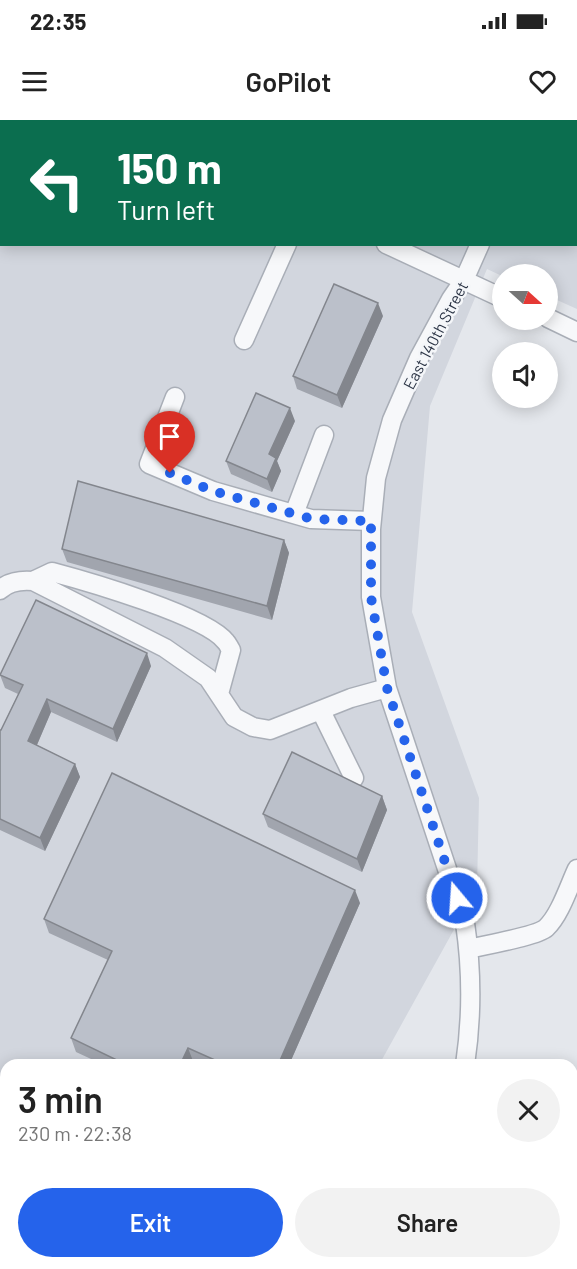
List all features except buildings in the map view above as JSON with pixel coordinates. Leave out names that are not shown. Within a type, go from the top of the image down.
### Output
[{"type":"street","points":[[244,340],[286,246]]},
{"type":"street","points":[[390,246],[492,293]]},
{"type":"street","name":"East 140th Street","points":[[466,1059],[470,1012],[469,949],[465,923],[387,688],[371,597],[371,521],[376,478],[392,420],[419,358],[464,280],[479,246]]},
{"type":"street","points":[[558,323],[577,332]]},
{"type":"street","points":[[175,397],[149,464],[213,491],[312,519],[371,521]]},
{"type":"street","points":[[294,514],[324,435]]},
{"type":"street","points":[[33,581],[52,572],[72,577],[183,615],[209,629],[226,641],[231,650],[219,694]]},
{"type":"street","points":[[0,590],[5,585],[22,580],[33,581],[165,648],[208,678],[234,717],[253,727],[270,730],[351,698],[387,688]]},
{"type":"street","points":[[321,711],[354,778]]},
{"type":"street","points":[[469,949],[530,936],[545,929],[554,917],[577,869]]},
{"type":"shaded area","points":[[0,246],[577,246],[577,309],[558,300],[558,264],[492,264],[492,271],[487,269],[430,406],[412,612],[479,798],[477,888],[382,1059],[0,1059]]},
{"type":"route","points":[[170,473],[213,491],[312,519],[371,521],[371,597],[387,688],[457,898]]}]
